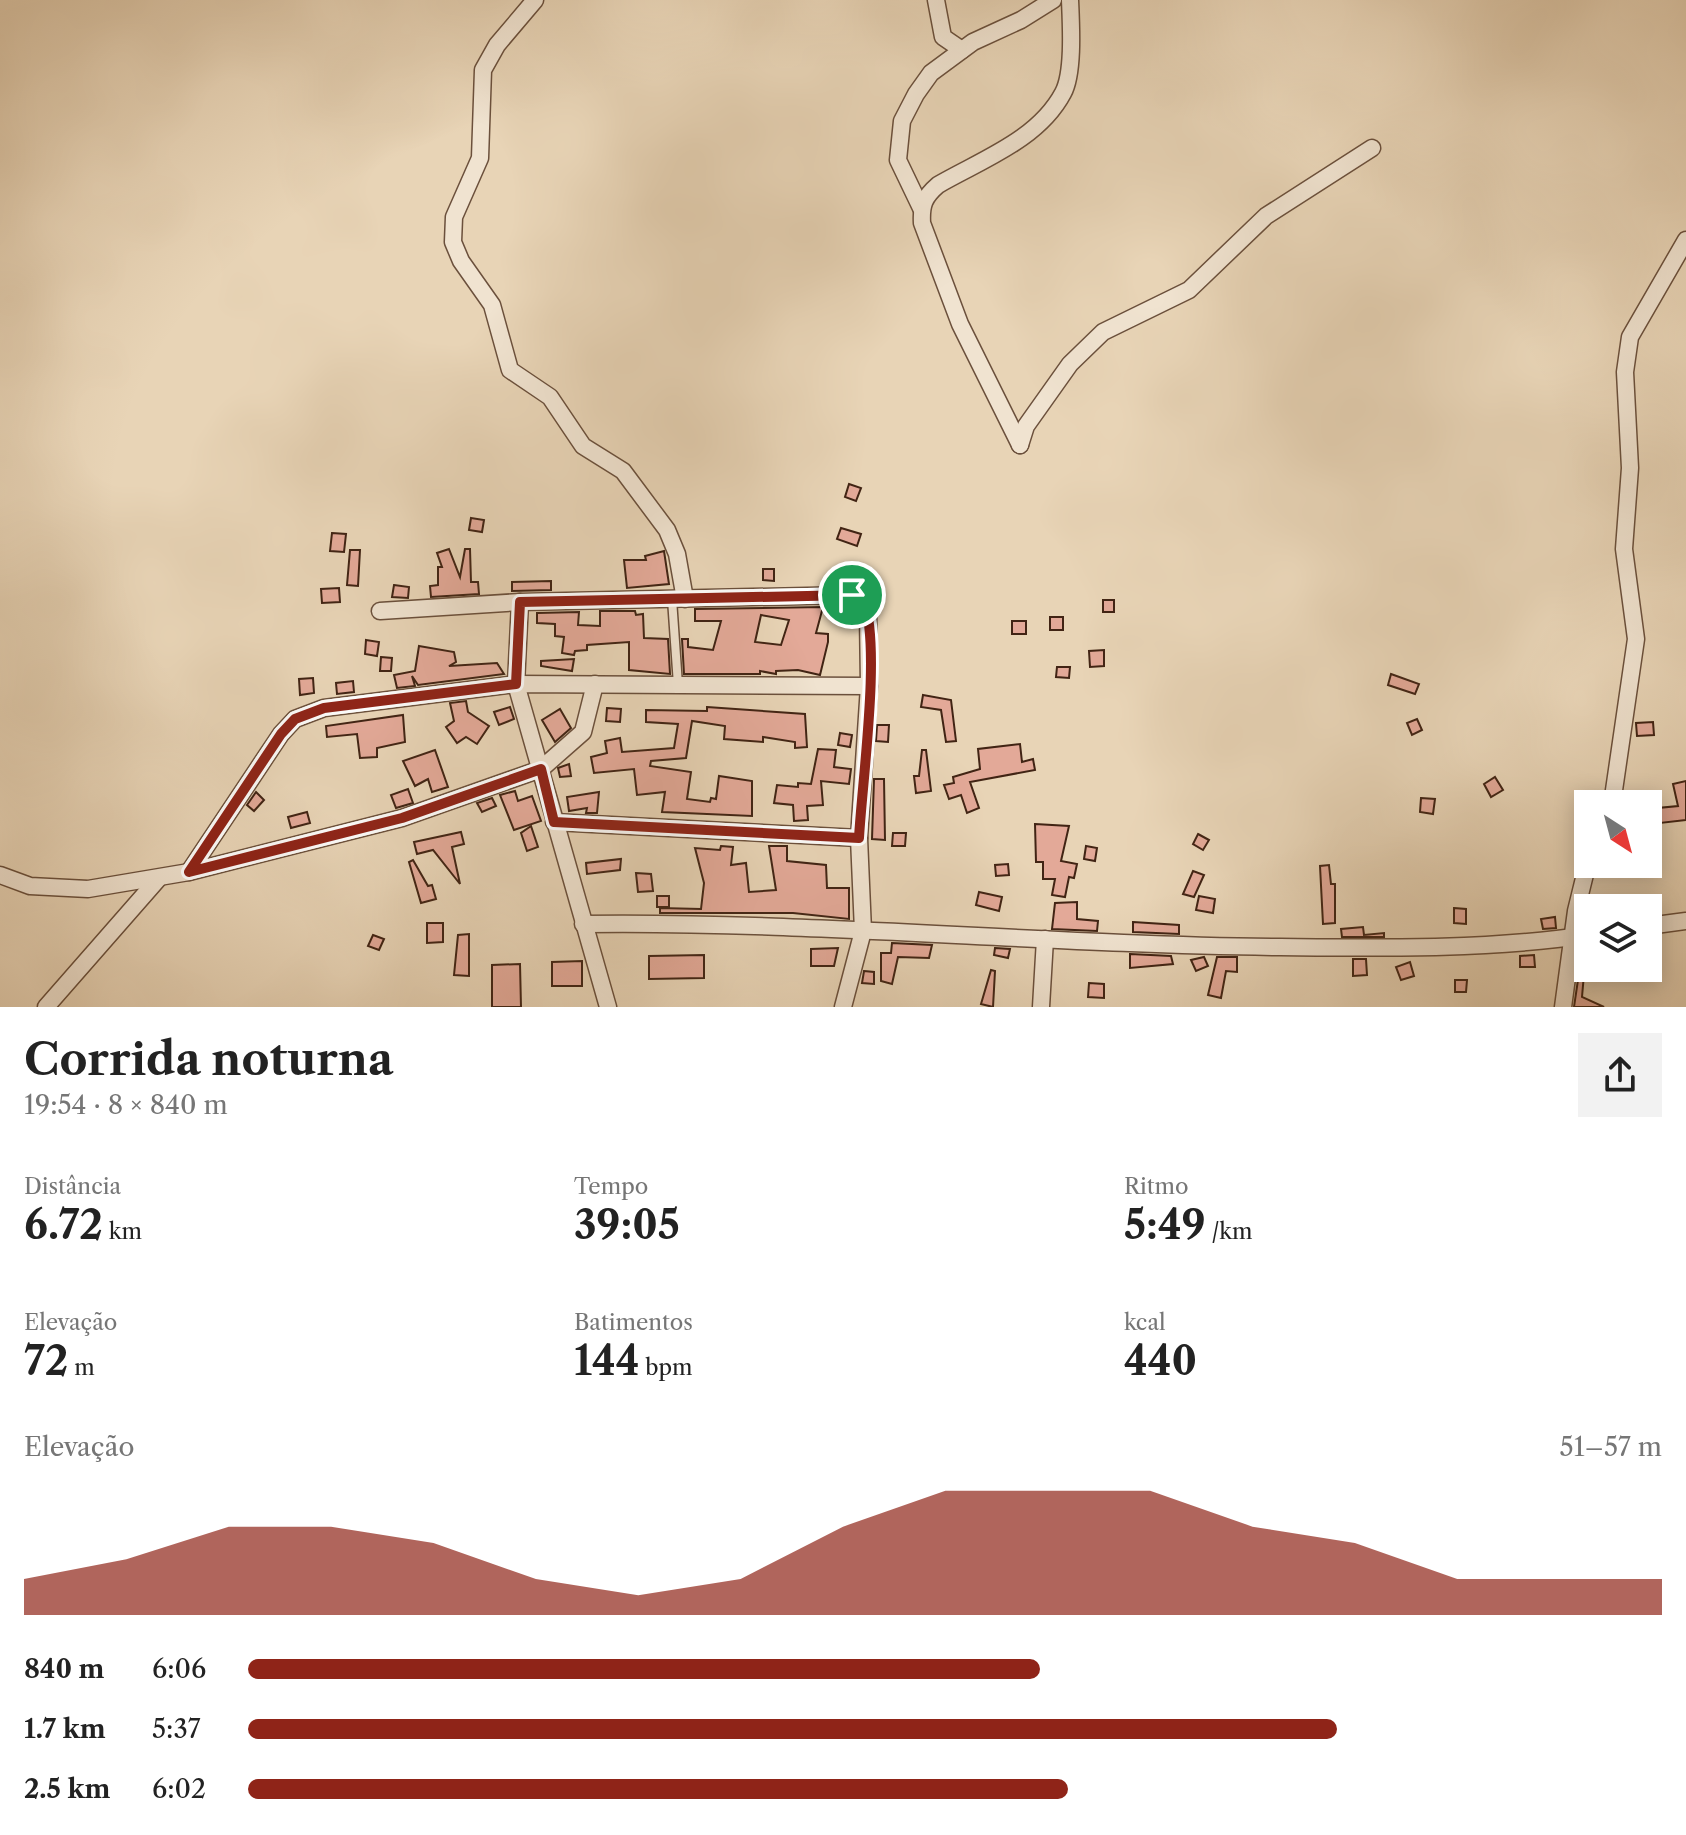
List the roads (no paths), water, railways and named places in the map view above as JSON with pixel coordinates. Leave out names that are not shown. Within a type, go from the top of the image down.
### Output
[{"type":"street","points":[[535,0],[497,45],[483,70],[480,158],[454,217],[453,242],[461,261],[492,305],[510,370],[550,397],[583,446],[623,471],[667,530],[677,554],[679,599]]},
{"type":"street","points":[[936,0],[943,37],[962,50]]},
{"type":"street","points":[[1053,0],[962,50],[931,73],[902,121],[898,160],[921,208],[922,223],[960,324],[1020,445],[1026,426],[1089,344],[1103,332],[1189,290],[1266,216],[1372,148]]},
{"type":"street","points":[[921,208],[926,195],[938,185],[1027,134],[1048,115],[1065,91],[1070,46],[1070,0]]},
{"type":"street","points":[[1614,790],[1636,639],[1624,549],[1630,468],[1625,372],[1630,337],[1686,240]]},
{"type":"street","points":[[380,611],[520,602],[852,595],[864,601],[868,614],[869,686],[859,838],[863,931],[843,1007]]},
{"type":"street","points":[[520,602],[516,684],[608,1007]]},
{"type":"street","points":[[189,872],[281,734],[295,719],[324,708],[516,684],[869,686]]},
{"type":"street","points":[[0,875],[30,886],[88,889],[189,872],[402,818],[541,769],[583,732],[595,684]]},
{"type":"street","points":[[554,822],[859,838]]},
{"type":"street","points":[[46,1007],[159,878]]},
{"type":"street","points":[[1662,924],[1686,921]]},
{"type":"street","points":[[583,924],[683,923],[1208,946],[1457,949],[1574,937]]},
{"type":"street","points":[[1041,1007],[1045,939]]},
{"type":"street","points":[[1563,1007],[1574,961]]},
{"type":"lane","points":[[678,685],[679,599]]}]
